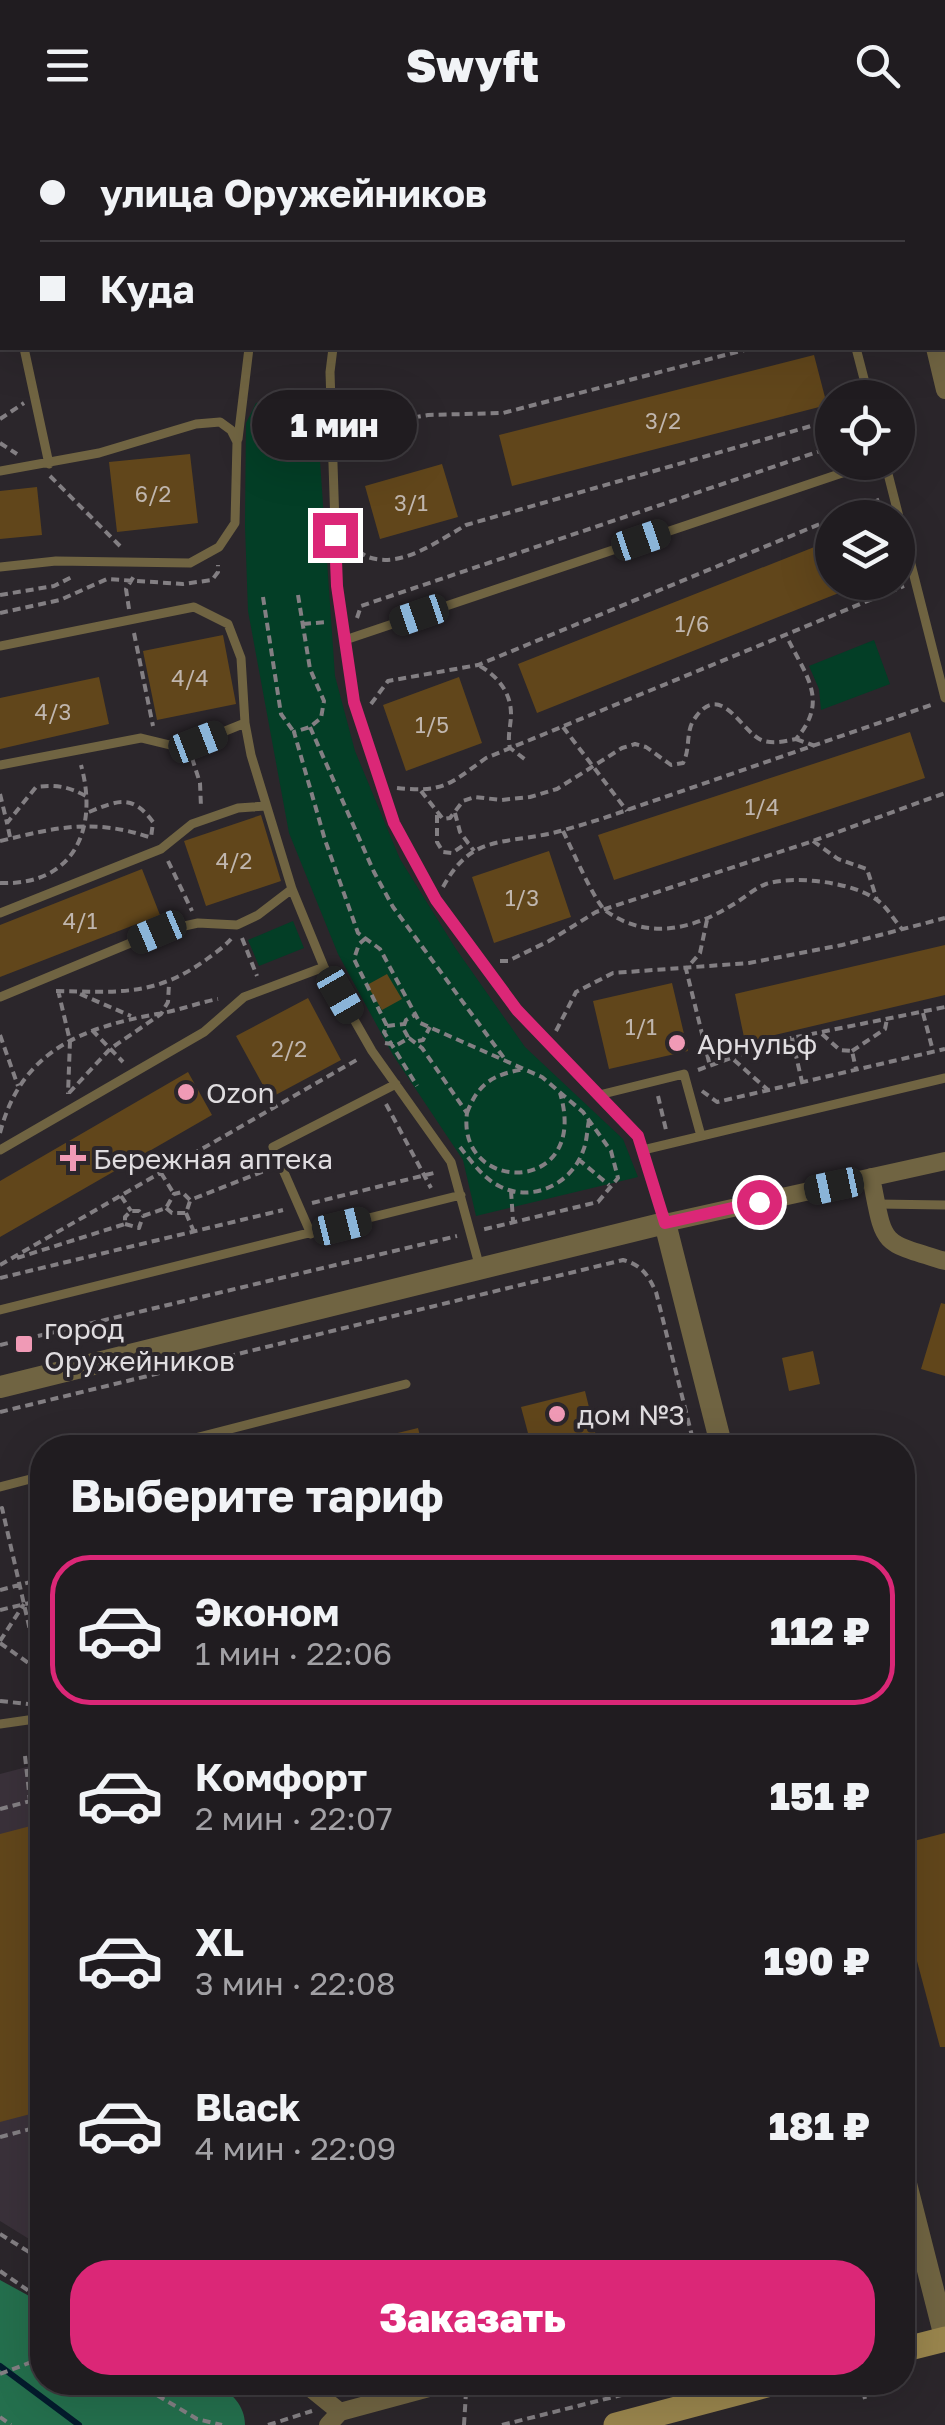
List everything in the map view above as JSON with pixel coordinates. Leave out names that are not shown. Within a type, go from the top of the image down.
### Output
[{"type":"main road","points":[[915,2346],[945,2338]]},
{"type":"main road","points":[[616,2425],[729,2395]]},
{"type":"street","points":[[935,350],[945,390]]},
{"type":"street","points":[[0,1387],[665,1223],[945,1160]]},
{"type":"street","points":[[872,1177],[884,1234],[892,1245],[945,1261]]},
{"type":"street","points":[[665,1223],[719,1435]]},
{"type":"street","points":[[915,2219],[945,2338]]},
{"type":"street","points":[[314,2395],[334,2418],[409,2395]]},
{"type":"lane","points":[[24,350],[49,464]]},
{"type":"lane","points":[[0,567],[56,561],[190,563],[219,547],[235,524],[237,442],[249,350]]},
{"type":"lane","points":[[333,350],[330,372],[337,586],[354,702],[394,823],[436,900],[517,1010],[638,1136],[665,1223]]},
{"type":"lane","points":[[857,350],[864,380]]},
{"type":"lane","points":[[0,471],[99,453],[196,424],[220,422],[231,430],[237,442]]},
{"type":"lane","points":[[345,640],[821,480]]},
{"type":"lane","points":[[890,480],[894,500]]},
{"type":"lane","points":[[915,582],[945,699]]},
{"type":"lane","points":[[0,646],[194,606],[228,624],[241,658],[245,723],[292,889],[324,967],[453,1169],[480,1270]]},
{"type":"lane","points":[[0,765],[141,738],[170,745],[186,743],[245,723]]},
{"type":"lane","points":[[0,913],[161,849],[199,822],[238,808],[266,806]]},
{"type":"lane","points":[[0,997],[157,932],[198,923],[237,926],[292,889]]},
{"type":"lane","points":[[0,1150],[204,1032],[244,996],[324,967]]},
{"type":"lane","points":[[599,1095],[684,1074],[701,1136]]},
{"type":"lane","points":[[642,1150],[945,1078]]},
{"type":"lane","points":[[311,1234],[272,1148],[396,1084]]},
{"type":"lane","points":[[0,1310],[461,1196]]},
{"type":"lane","points":[[877,1204],[945,1205]]},
{"type":"lane","points":[[207,1435],[406,1384]]},
{"type":"lane","points":[[0,1487],[30,1479]]},
{"type":"lane","points":[[0,1724],[30,1720]]},
{"type":"path","points":[[333,469],[364,437],[392,421],[428,415],[503,413],[744,350]]},
{"type":"path","points":[[0,418],[32,398]]},
{"type":"path","points":[[335,535],[368,557],[395,560],[466,525],[815,425]]},
{"type":"path","points":[[0,444],[37,466],[136,562]]},
{"type":"path","points":[[302,624],[356,620],[361,606],[815,453]]},
{"type":"path","points":[[878,500],[893,494]]},
{"type":"path","points":[[360,720],[388,681],[478,665],[815,526]]},
{"type":"path","points":[[0,613],[60,600],[107,579],[183,584],[212,580],[218,572],[212,551]]},
{"type":"path","points":[[0,594],[54,586],[84,572]]},
{"type":"path","points":[[126,572],[135,573],[126,589],[156,741]]},
{"type":"path","points":[[294,732],[321,718],[324,701],[310,670],[298,596]]},
{"type":"path","points":[[0,1345],[598,1202],[618,1178],[611,1151],[589,1120],[542,1076],[420,1023],[380,949],[358,932],[325,840],[294,732],[281,714],[264,597]]},
{"type":"path","points":[[382,787],[421,791],[445,787],[486,758],[871,600]]},
{"type":"path","points":[[786,635],[814,694],[814,711],[808,726],[796,739]]},
{"type":"path","points":[[478,665],[494,674],[508,696],[512,713],[510,748]]},
{"type":"path","points":[[436,900],[454,866],[492,842],[562,830],[627,811],[945,699]]},
{"type":"path","points":[[421,791],[443,819],[455,813],[463,801],[475,797],[501,800],[557,789],[622,748],[636,744],[672,765],[683,762],[690,750],[692,720],[704,708],[718,705],[730,709],[749,732],[763,740],[796,739],[814,746]]},
{"type":"path","points":[[562,726],[627,811]]},
{"type":"path","points":[[310,727],[393,907],[506,1061]]},
{"type":"path","points":[[186,743],[200,783],[199,822]]},
{"type":"path","points":[[510,748],[526,760]]},
{"type":"path","points":[[0,883],[41,880],[62,868],[74,849],[88,812],[76,749]]},
{"type":"path","points":[[8,823],[18,805],[36,787],[56,784],[88,798]]},
{"type":"path","points":[[480,960],[508,961],[603,910],[812,842],[945,793]]},
{"type":"path","points":[[0,794],[10,838]]},
{"type":"path","points":[[88,812],[130,801],[141,806],[152,822],[152,838]]},
{"type":"path","points":[[455,813],[474,850]]},
{"type":"path","points":[[437,815],[437,842],[443,852],[452,852],[468,842]]},
{"type":"path","points":[[0,840],[68,825],[124,829],[152,838],[198,923]]},
{"type":"path","points":[[562,830],[603,910],[631,923],[663,931],[708,920],[764,885],[798,879],[850,888],[878,900]]},
{"type":"path","points":[[812,842],[838,859],[867,868],[878,900],[902,929]]},
{"type":"path","points":[[550,1044],[576,992],[613,973],[749,963],[945,918]]},
{"type":"path","points":[[686,969],[700,953],[708,920]]},
{"type":"path","points":[[42,992],[152,988],[186,974],[248,930]]},
{"type":"path","points":[[240,933],[258,982],[268,978]]},
{"type":"path","points":[[366,938],[358,944],[354,958],[386,1026],[388,1042],[424,1097]]},
{"type":"path","points":[[686,969],[710,1066]]},
{"type":"path","points":[[53,975],[70,1041],[68,1094],[110,1048],[162,1014],[168,1002],[169,982]]},
{"type":"path","points":[[76,992],[135,1018]]},
{"type":"path","points":[[0,1133],[3,1112],[18,1086],[43,1057],[92,1030],[226,997]]},
{"type":"path","points":[[684,1074],[792,1038],[945,1007]]},
{"type":"path","points":[[922,1012],[933,1052]]},
{"type":"path","points":[[386,1026],[404,1024],[415,1014]]},
{"type":"path","points":[[821,1032],[840,1050],[852,1051],[885,1029],[887,1019]]},
{"type":"path","points":[[404,1024],[404,1034],[409,1038]]},
{"type":"path","points":[[415,1042],[423,1040],[430,1028]]},
{"type":"path","points":[[92,1030],[133,1073]]},
{"type":"path","points":[[0,1035],[18,1086]]},
{"type":"path","points":[[792,1038],[802,1082]]},
{"type":"path","points":[[684,1074],[717,1102],[945,1049]]},
{"type":"path","points":[[852,1051],[856,1070]]},
{"type":"path","points":[[732,1058],[768,1090]]},
{"type":"path","points":[[467,1113],[481,1085],[499,1074],[525,1069]]},
{"type":"path","points":[[655,1081],[669,1144]]},
{"type":"path","points":[[379,1093],[426,1175],[436,1202]]},
{"type":"path","points":[[454,1138],[480,1172],[496,1185],[512,1191],[544,1191],[561,1180],[583,1152],[589,1120]]},
{"type":"path","points":[[578,1159],[611,1186]]},
{"type":"path","points":[[190,1200],[280,1165]]},
{"type":"path","points":[[0,1278],[453,1169]]},
{"type":"path","points":[[161,1173],[174,1194]]},
{"type":"path","points":[[512,1191],[514,1222]]},
{"type":"path","points":[[143,1216],[166,1208],[174,1194],[182,1192],[190,1200]]},
{"type":"path","points":[[121,1196],[131,1211]]},
{"type":"path","points":[[190,1200],[186,1213],[194,1232]]},
{"type":"path","points":[[166,1208],[172,1213],[186,1213]]},
{"type":"path","points":[[126,1224],[125,1216],[131,1211],[139,1211],[143,1216]]},
{"type":"path","points":[[8,1260],[126,1224],[139,1228],[143,1216]]},
{"type":"path","points":[[0,1412],[623,1260],[648,1274],[656,1292],[692,1435]]},
{"type":"path","points":[[0,1509],[30,1629]]},
{"type":"path","points":[[0,1590],[30,1583]]},
{"type":"path","points":[[0,1610],[30,1603]]},
{"type":"path","points":[[24,1604],[0,1642],[30,1664]]},
{"type":"path","points":[[0,1701],[30,1705]]},
{"type":"path","points":[[0,1809],[30,1801],[25,1756]]},
{"type":"path","points":[[0,2136],[30,2129]]},
{"type":"path","points":[[0,2234],[30,2253]]},
{"type":"path","points":[[0,2271],[30,2292]]},
{"type":"path","points":[[0,2374],[30,2363]]},
{"type":"path","points":[[157,2395],[197,2418],[222,2425]]},
{"type":"path","points":[[464,2425],[466,2395]]},
{"type":"path","points":[[502,2425],[621,2395]]},
{"type":"path","points":[[0,2418],[11,2425]]},
{"type":"shaded area","points":[[30,1766],[30,2240],[0,2221],[0,1774]]},
{"type":"green space","points":[[296,394],[315,404],[317,418],[335,676],[355,751],[400,859],[456,949],[525,1047],[623,1139],[638,1177],[476,1216],[463,1160],[393,1055],[338,954],[289,833],[248,611],[246,423],[256,403]]},
{"type":"green space","points":[[874,640],[890,684],[821,710],[819,689],[809,666]]},
{"type":"green space","points":[[293,921],[304,948],[259,966],[248,940]]},
{"type":"green space","points":[[0,2280],[30,2296],[30,2395],[231,2395],[243,2411],[245,2425],[0,2425]]},
{"type":"building","points":[[814,355],[820,380],[815,380],[815,408],[512,486],[499,435]]},
{"type":"building","points":[[190,454],[198,523],[117,532],[109,462]]},
{"type":"building","points":[[442,464],[458,517],[380,539],[365,486]]},
{"type":"building","points":[[37,487],[42,535],[0,539],[0,491]]},
{"type":"building","points":[[815,547],[815,600],[821,600],[537,713],[518,664]]},
{"type":"building","points":[[223,635],[236,704],[157,720],[143,651]]},
{"type":"building","points":[[99,677],[109,724],[0,749],[0,698]]},
{"type":"building","points":[[459,677],[482,743],[406,771],[383,705]]},
{"type":"building","points":[[910,732],[925,778],[614,880],[598,835]]},
{"type":"building","points":[[261,815],[281,881],[206,906],[184,841]]},
{"type":"building","points":[[549,851],[571,917],[494,943],[472,877]]},
{"type":"building","points":[[142,869],[160,915],[0,977],[0,925]]},
{"type":"building","points":[[945,945],[945,995],[745,1042],[735,994]]},
{"type":"building","points":[[387,974],[402,999],[382,1010],[367,985]]},
{"type":"building","points":[[672,983],[688,1051],[609,1069],[593,1001]]},
{"type":"building","points":[[308,998],[341,1060],[270,1098],[236,1036]]},
{"type":"building","points":[[188,1072],[212,1115],[0,1237],[0,1181]]},
{"type":"building","points":[[941,1303],[945,1304],[945,1376],[921,1369]]},
{"type":"building","points":[[813,1351],[820,1384],[789,1391],[782,1358]]},
{"type":"building","name":"дом №3","points":[[585,1391],[596,1435],[529,1435],[521,1407]]},
{"type":"building","points":[[418,1428],[420,1435],[390,1435]]},
{"type":"building","points":[[30,1826],[30,2114],[0,2122],[0,1834]]},
{"type":"building","points":[[945,1833],[945,2047],[940,2047],[915,1954],[915,1841]]},
{"type":"waterway","points":[[0,2366],[30,2388]]},
{"type":"waterway","points":[[39,2395],[79,2425]]},
{"type":"place","name":"Арнульф","points":[[677,1043]]},
{"type":"place","name":"Ozon","points":[[186,1092]]},
{"type":"place","name":"Бережная аптека","points":[[73,1158]]},
{"type":"place","name":"город Оружейников","points":[[24,1344]]},
{"type":"place","name":"дом №3","points":[[557,1414]]},
{"type":"route","points":[[335,535],[337,586],[354,702],[394,823],[436,900],[517,1010],[638,1136],[665,1223],[759,1202]]}]
